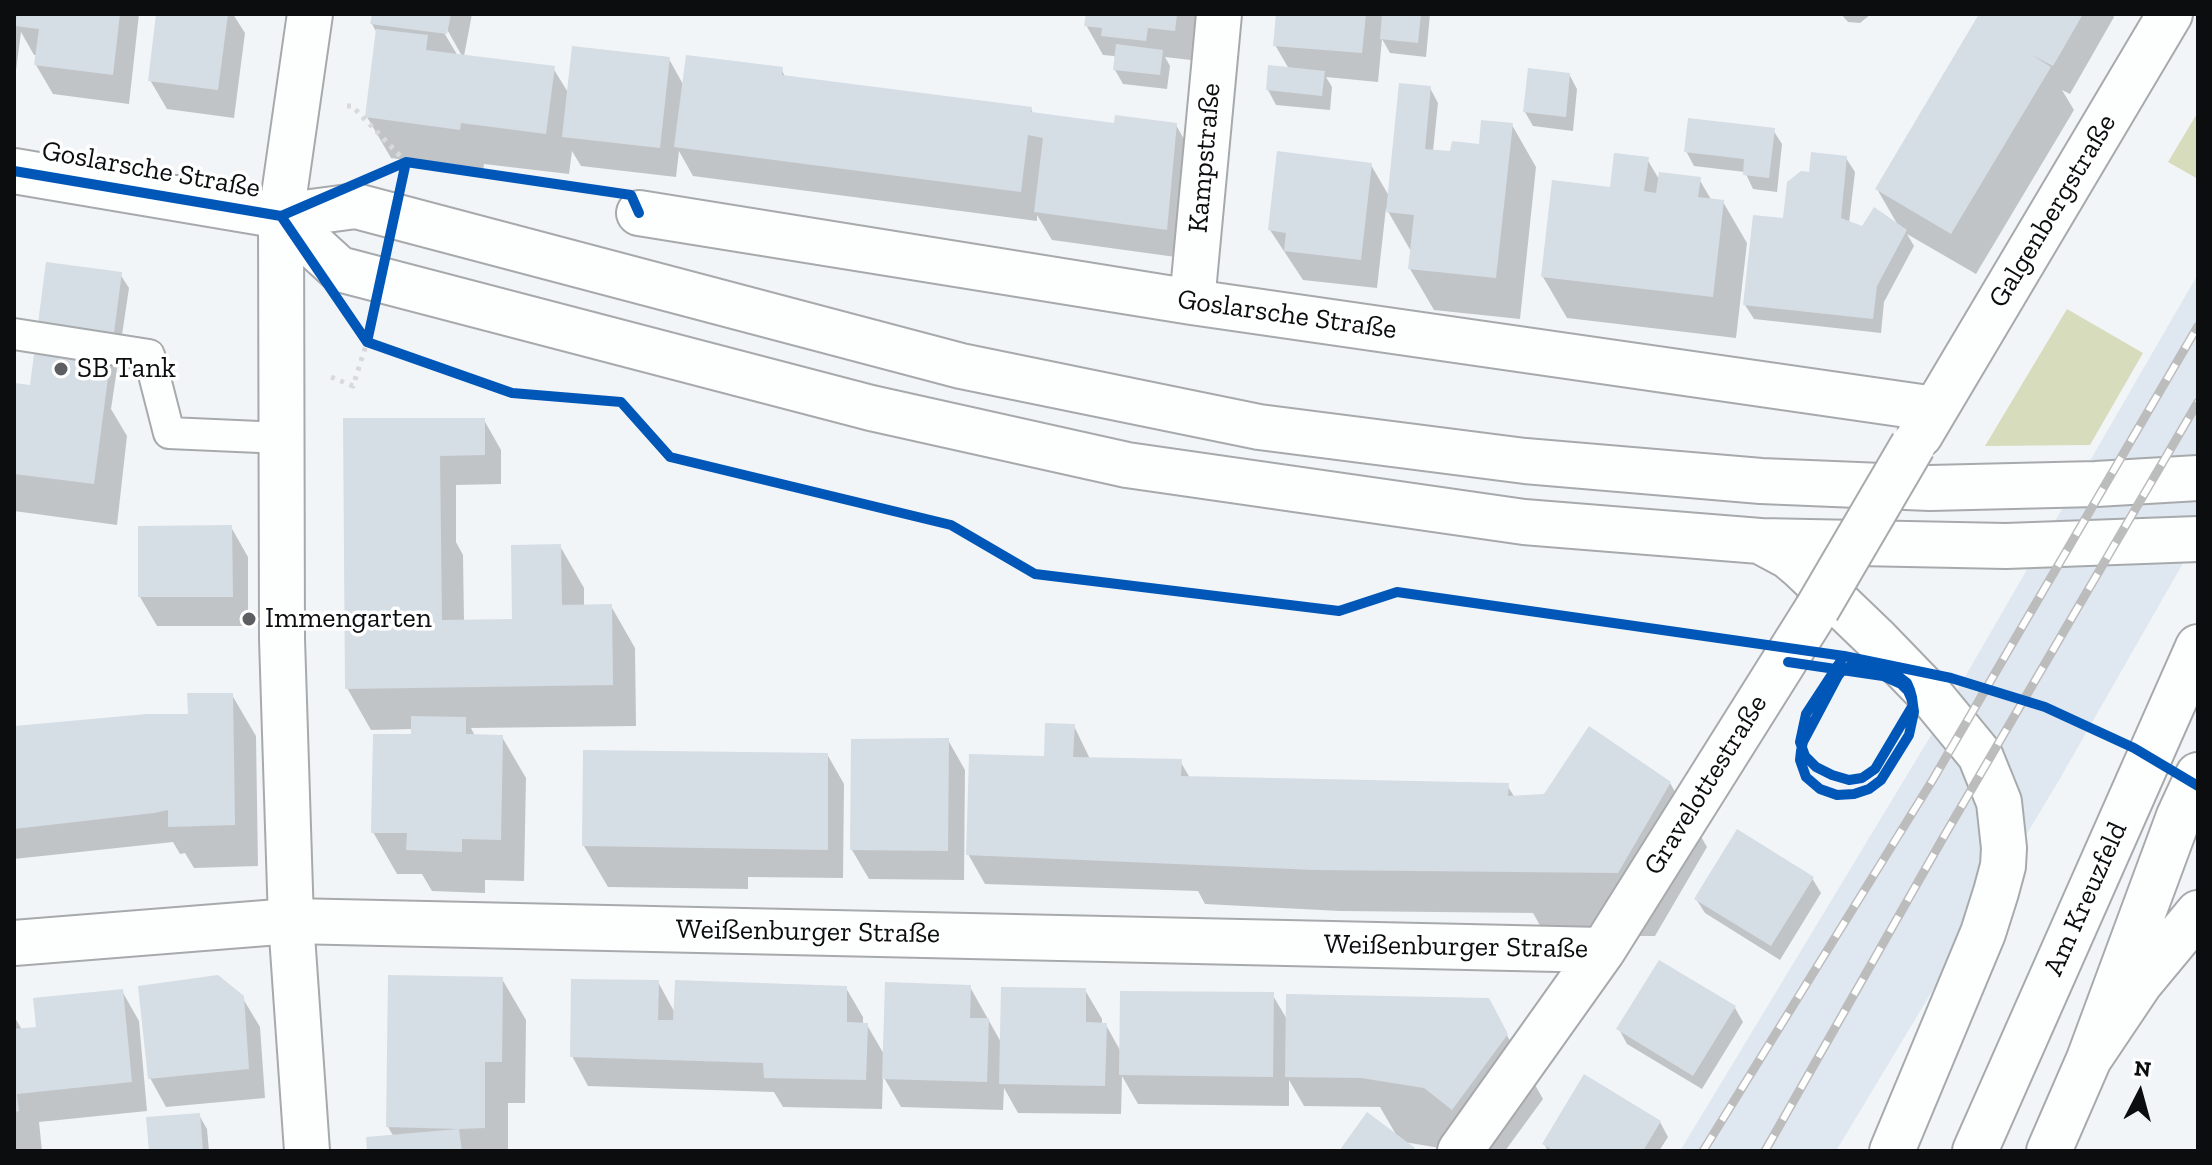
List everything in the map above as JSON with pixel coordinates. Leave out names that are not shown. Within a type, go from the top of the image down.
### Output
[{"type":"main road","points":[[307,1151],[291,921],[282,639],[281,216],[310,14]]},
{"type":"main road","name":"Kampstraße","points":[[1192,302],[1219,14]]},
{"type":"main road","name":"Galgenbergstraße","points":[[1924,427],[2170,14]]},
{"type":"main road","name":"Goslarsche Straße","points":[[14,171],[281,216],[356,206],[961,366],[1259,427],[1525,461],[1761,481],[1930,488],[2198,478]]},
{"type":"main road","name":"Goslarsche Straße","points":[[639,213],[1192,302],[1924,427]]},
{"type":"main road","points":[[281,216],[339,269],[871,408],[1127,465],[1524,522],[1760,541],[2006,546],[2198,539]]},
{"type":"main road","name":"Gravelottestraße","points":[[1460,1151],[1603,950],[1817,609],[1924,427]]},
{"type":"main road","points":[[1760,541],[1801,567],[1943,709],[1980,755],[1999,802],[2004,836],[2003,866],[1992,906],[1892,1151]]},
{"type":"main road","name":"Am Kreuzfeld","points":[[1975,1151],[2198,647]]},
{"type":"main road","points":[[2049,1151],[2089,1059],[2179,816],[2198,775]]},
{"type":"main road","points":[[2089,1059],[2140,983],[2198,913]]},
{"type":"main road","name":"Weißenburger Straße","points":[[14,943],[291,921],[1603,950]]},
{"type":"lane","points":[[14,334],[149,355],[169,433],[282,438]]},
{"type":"path","points":[[297,100],[352,106],[406,162],[392,168]]},
{"type":"path","points":[[358,330],[367,342]]},
{"type":"shaded area","points":[[2198,274],[2198,537],[2058,782],[1836,1151],[1680,1151],[1933,732]]},
{"type":"green space","points":[[2198,112],[2198,179],[2168,162]]},
{"type":"green space","points":[[2067,309],[2143,353],[2090,445],[1985,446]]},
{"type":"building","points":[[17,14],[120,14],[113,75],[34,65],[39,29],[15,26]]},
{"type":"building","points":[[156,14],[228,14],[218,90],[148,81]]},
{"type":"building","points":[[372,14],[451,14],[447,34],[370,24]]},
{"type":"building","points":[[1086,14],[1177,14],[1175,31],[1148,28],[1146,41],[1101,36],[1102,28],[1084,26]]},
{"type":"building","points":[[1276,14],[1366,14],[1362,53],[1273,46]]},
{"type":"building","points":[[1382,14],[1421,14],[1418,43],[1380,39]]},
{"type":"building","points":[[1979,14],[2083,14],[2053,66],[2030,54],[2051,67],[1951,234],[1875,189]]},
{"type":"building","points":[[376,29],[428,35],[426,50],[555,66],[546,134],[461,123],[460,130],[365,117]]},
{"type":"building","points":[[1116,44],[1163,50],[1160,75],[1113,70]]},
{"type":"building","points":[[572,46],[670,57],[660,148],[562,137]]},
{"type":"building","points":[[686,55],[783,67],[782,75],[1032,107],[1031,112],[1114,123],[1115,115],[1177,123],[1167,230],[1034,212],[1043,138],[1028,135],[1021,192],[674,147]]},
{"type":"building","points":[[1268,65],[1325,71],[1322,96],[1266,90]]},
{"type":"building","points":[[1528,68],[1570,73],[1566,117],[1523,112]]},
{"type":"building","points":[[1399,83],[1431,86],[1425,149],[1450,151],[1452,141],[1479,144],[1481,120],[1513,123],[1496,278],[1408,269],[1414,215],[1386,212]]},
{"type":"building","points":[[1688,118],[1775,128],[1769,178],[1743,175],[1744,159],[1684,152]]},
{"type":"building","points":[[1277,151],[1372,163],[1361,260],[1284,251],[1286,233],[1268,230]]},
{"type":"building","points":[[1811,152],[1847,156],[1841,218],[1862,226],[1874,207],[1907,230],[1877,286],[1873,319],[1743,305],[1753,215],[1783,218],[1787,182],[1801,171],[1809,172]]},
{"type":"building","points":[[1614,153],[1649,157],[1644,191],[1656,193],[1659,172],[1701,177],[1698,197],[1724,200],[1713,297],[1541,277],[1552,180],[1610,187]]},
{"type":"building","points":[[46,262],[122,272],[94,484],[14,474],[14,383],[30,385]]},
{"type":"building","points":[[343,418],[485,418],[485,455],[440,456],[442,620],[512,619],[511,545],[561,544],[562,605],[612,604],[613,685],[345,689]]},
{"type":"building","points":[[232,525],[233,597],[138,597],[138,526]]},
{"type":"building","points":[[187,693],[233,693],[235,825],[168,827],[168,810],[14,829],[14,726],[147,714],[188,714]]},
{"type":"building","points":[[411,716],[466,717],[466,734],[503,735],[501,840],[462,839],[462,852],[406,850],[407,833],[371,833],[373,734],[411,734]]},
{"type":"building","points":[[1045,723],[1075,724],[1073,757],[1182,759],[1181,776],[1509,783],[1508,796],[1544,794],[1589,726],[1671,782],[1618,873],[1315,870],[966,855],[969,754],[1044,756]]},
{"type":"building","points":[[949,738],[948,851],[850,850],[851,739]]},
{"type":"building","points":[[583,750],[828,753],[828,850],[582,846]]},
{"type":"building","points":[[1737,829],[1814,877],[1771,946],[1694,899]]},
{"type":"building","points":[[1659,960],[1736,1006],[1693,1076],[1616,1029]]},
{"type":"building","points":[[218,975],[244,996],[249,1069],[148,1079],[138,986]]},
{"type":"building","points":[[388,975],[503,977],[502,1062],[485,1062],[485,1128],[386,1127]]},
{"type":"building","points":[[571,979],[659,980],[658,1020],[673,1020],[675,980],[847,986],[847,1022],[868,1023],[866,1080],[764,1078],[763,1063],[570,1057]]},
{"type":"building","points":[[885,982],[971,985],[970,1018],[989,1018],[987,1082],[882,1079]]},
{"type":"building","points":[[1001,987],[1086,988],[1086,1022],[1107,1023],[1105,1086],[999,1084]]},
{"type":"building","points":[[123,989],[132,1082],[17,1094],[19,1111],[14,1112],[14,1029],[36,1027],[33,998]]},
{"type":"building","points":[[1120,991],[1274,992],[1273,1077],[1119,1075]]},
{"type":"building","points":[[1286,994],[1489,998],[1508,1034],[1452,1110],[1424,1088],[1361,1078],[1285,1077]]},
{"type":"building","points":[[1584,1074],[1661,1121],[1643,1151],[1554,1151],[1542,1144]]},
{"type":"building","points":[[1367,1112],[1415,1148],[1413,1151],[1339,1151]]},
{"type":"building","points":[[200,1113],[203,1151],[149,1151],[146,1117]]},
{"type":"building","points":[[459,1129],[462,1151],[367,1151],[366,1137]]},
{"type":"railway","points":[[1703,1151],[1932,781],[2198,326]]},
{"type":"railway","points":[[1765,1151],[1943,838],[2198,402]]},
{"type":"cycle path","points":[[281,216],[406,162],[631,195],[639,213]]},
{"type":"cycle path","points":[[367,342],[406,162]]},
{"type":"cycle path","points":[[14,171],[281,216]]},
{"type":"cycle path","points":[[281,216],[367,342],[512,393],[621,402],[670,457],[951,525],[1035,574],[1339,611],[1397,592],[1844,656],[1951,678],[2045,707],[2134,748],[2198,786]]},
{"type":"cycle path","points":[[1788,662],[1842,670],[1883,676],[1901,684],[1908,691],[1911,698],[1913,705],[1914,712],[1909,735],[1881,780],[1869,789],[1854,794],[1837,795],[1820,789],[1806,777],[1800,760],[1801,751],[1803,742],[1838,676],[1842,671],[1846,669],[1850,666],[1863,664],[1889,669],[1907,683],[1913,705],[1875,769],[1862,778],[1849,780],[1816,767],[1805,756],[1800,742],[1806,714],[1844,656]]},
{"type":"place","name":"SB Tank","points":[[61,369]]},
{"type":"place","name":"Immengarten","points":[[249,619]]}]
